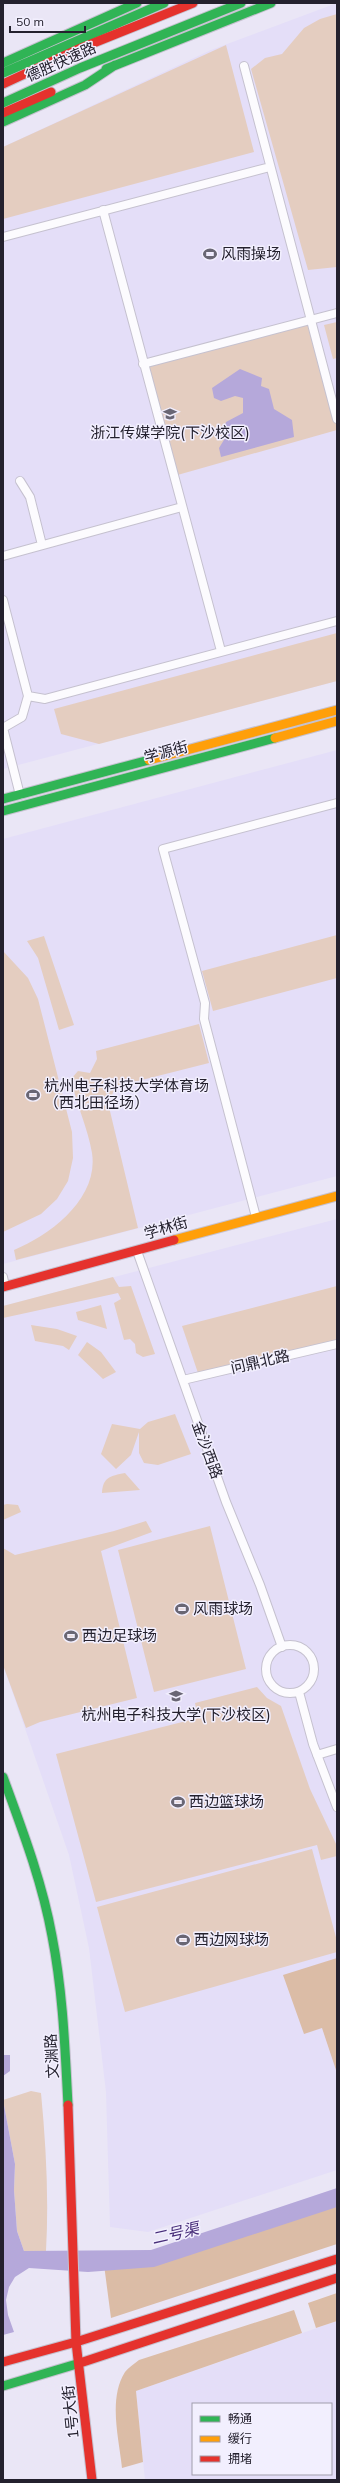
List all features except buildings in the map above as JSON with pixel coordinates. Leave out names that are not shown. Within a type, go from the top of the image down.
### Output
[{"type":"main road","points":[[3,72],[164,3]]},
{"type":"main road","name":"德胜快速路","points":[[3,84],[76,50],[192,3]]},
{"type":"main road","name":"德胜快速路","points":[[3,103],[80,68],[242,3]]},
{"type":"main road","points":[[3,113],[115,65],[271,3]]},
{"type":"main road","points":[[3,63],[135,4]]},
{"type":"main road","points":[[3,122],[85,85],[115,65]]},
{"type":"main road","name":"学源街","points":[[3,799],[337,710]]},
{"type":"main road","name":"学源街","points":[[3,811],[337,721]]},
{"type":"main road","name":"学林街","points":[[4,1283],[137,1250],[337,1196]]},
{"type":"main road","name":"文渊路","points":[[3,1777],[36,1870],[52,1936],[62,2007],[76,2342]]},
{"type":"main road","points":[[3,2362],[76,2342],[337,2259]]},
{"type":"main road","points":[[3,2386],[80,2363],[337,2278]]},
{"type":"main road","name":"1号大街","points":[[76,2342],[80,2363],[92,2480]]},
{"type":"street","points":[[244,66],[337,419]]},
{"type":"street","points":[[3,237],[270,167]]},
{"type":"street","points":[[103,210],[221,651]]},
{"type":"street","points":[[144,364],[337,313]]},
{"type":"street","points":[[20,481],[30,496],[42,545]]},
{"type":"street","points":[[3,556],[182,507]]},
{"type":"street","points":[[3,600],[28,696],[22,717],[3,728],[20,795]]},
{"type":"street","points":[[28,696],[45,698],[337,621]]},
{"type":"street","points":[[256,1218],[204,1019],[205,1003],[163,849],[337,803]]},
{"type":"street","name":"金沙西路","points":[[137,1250],[183,1380],[282,1647]]},
{"type":"street","name":"问鼎北路","points":[[183,1380],[337,1344]]},
{"type":"street","points":[[294,1646],[301,1648],[312,1659],[314,1666],[312,1679],[299,1692],[285,1693],[272,1686],[268,1680],[266,1673],[268,1660],[276,1650],[282,1647],[294,1646]]},
{"type":"street","points":[[299,1692],[317,1755],[337,1807]]},
{"type":"street","points":[[317,1755],[337,1749]]},
{"type":"shaded area","name":"浙江传媒学院(下沙校区)","points":[[337,3],[337,681],[3,769],[3,147],[211,50]]},
{"type":"shaded area","points":[[337,14],[337,267],[308,270],[251,69],[265,58],[282,54],[304,28],[320,19]]},
{"type":"shaded area","points":[[226,45],[254,152],[3,219],[3,147]]},
{"type":"shaded area","points":[[311,320],[337,419],[337,430],[174,476],[143,364]]},
{"type":"shaded area","points":[[337,322],[337,358],[333,359],[324,325]]},
{"type":"shaded area","points":[[240,369],[262,378],[261,386],[269,389],[274,409],[292,420],[294,437],[221,457],[219,448],[227,435],[224,428],[226,422],[243,413],[243,398],[235,396],[221,401],[214,398],[212,388]]},
{"type":"shaded area","points":[[337,633],[337,681],[99,744],[61,734],[54,709]]},
{"type":"shaded area","points":[[337,750],[337,1176],[3,1264],[3,839]]},
{"type":"shaded area","points":[[337,935],[337,978],[213,1011],[202,971]]},
{"type":"shaded area","points":[[44,936],[74,1025],[59,1030],[38,958],[27,941]]},
{"type":"shaded area","name":"杭州电子科技大学体育场 （西北田径场）","points":[[3,951],[28,978],[38,999],[72,1132],[73,1158],[68,1181],[57,1199],[41,1214],[3,1232]]},
{"type":"shaded area","points":[[199,1024],[209,1063],[122,1085],[113,1092],[109,1107],[138,1228],[16,1260],[14,1250],[43,1235],[57,1225],[70,1213],[80,1200],[88,1185],[92,1169],[92,1153],[88,1134],[71,1079],[78,1071],[90,1073],[97,1059],[96,1051]]},
{"type":"shaded area","name":"杭州电子科技大学(下沙校区)","points":[[337,1219],[337,2170],[148,2232],[110,2227],[106,2092],[89,1948],[69,1855],[3,1665],[3,1306]]},
{"type":"shaded area","points":[[113,1277],[119,1287],[131,1286],[155,1354],[143,1357],[136,1353],[135,1344],[130,1339],[124,1340],[114,1303],[121,1299],[118,1293],[3,1318],[3,1306]]},
{"type":"shaded area","points":[[337,1286],[337,1344],[199,1376],[182,1326]]},
{"type":"shaded area","points":[[101,1305],[107,1329],[78,1320],[76,1312]]},
{"type":"shaded area","points":[[31,1325],[57,1329],[77,1336],[69,1350],[63,1346],[35,1341]]},
{"type":"shaded area","points":[[87,1342],[101,1352],[116,1372],[103,1379],[78,1355]]},
{"type":"shaded area","points":[[175,1414],[191,1454],[158,1465],[144,1463],[139,1453],[139,1432],[131,1455],[116,1469],[101,1454],[112,1424],[140,1429],[148,1422]]},
{"type":"shaded area","points":[[125,1473],[140,1490],[102,1493],[104,1484],[108,1478]]},
{"type":"shaded area","points":[[3,1505],[18,1505],[21,1512],[3,1520]]},
{"type":"shaded area","name":"西边足球场","points":[[146,1521],[152,1532],[101,1551],[137,1698],[40,1722],[26,1728],[3,1665],[3,1548],[15,1555],[114,1531]]},
{"type":"shaded area","name":"风雨球场","points":[[210,1526],[246,1669],[154,1692],[118,1550]]},
{"type":"shaded area","name":"西边篮球场","points":[[257,1687],[267,1698],[281,1706],[310,1789],[337,1846],[337,1856],[321,1860],[317,1845],[96,1902],[56,1754],[198,1718],[195,1703]]},
{"type":"shaded area","name":"西边网球场","points":[[312,1849],[337,1941],[337,1952],[125,2012],[97,1907]]},
{"type":"shaded area","points":[[337,1958],[337,2073],[322,2028],[304,2034],[283,1975]]},
{"type":"shaded area","points":[[3,2055],[10,2055],[10,2071],[3,2076]]},
{"type":"shaded area","points":[[31,2091],[41,2093],[46,2172],[46,2251],[24,2251],[17,2231],[14,2190],[15,2164],[3,2100]]},
{"type":"shaded area","points":[[3,2100],[15,2164],[14,2190],[17,2231],[24,2251],[151,2250],[337,2188],[337,2207],[154,2267],[88,2272],[29,2268],[15,2277],[9,2287],[6,2300],[8,2315],[14,2332],[3,2335]]},
{"type":"shaded area","points":[[337,2202],[337,2244],[111,2318],[103,2257],[151,2255]]},
{"type":"shaded area","points":[[337,2293],[337,2321],[316,2328],[308,2303]]},
{"type":"shaded area","points":[[294,2310],[302,2333],[136,2391],[143,2462],[122,2468],[117,2432],[116,2406],[120,2383],[128,2369],[139,2360]]},
{"type":"shaded area","points":[[337,2321],[337,2480],[145,2480],[136,2391]]},
{"type":"traffic: fast","points":[[3,63],[137,3]]},
{"type":"traffic: fast","points":[[3,73],[164,3]]},
{"type":"traffic: fast","points":[[3,103],[80,68],[241,3]]},
{"type":"traffic: fast","points":[[106,69],[271,3]]},
{"type":"traffic: fast","points":[[3,122],[85,85],[115,65]]},
{"type":"traffic: fast","points":[[3,811],[275,738]]},
{"type":"traffic: fast","points":[[3,799],[149,760]]},
{"type":"traffic: fast","points":[[3,1777],[37,1875],[52,1936],[59,1978],[65,2041],[68,2105]]},
{"type":"traffic: fast","points":[[3,2386],[80,2363]]},
{"type":"traffic: slow","points":[[149,760],[337,710]]},
{"type":"traffic: slow","points":[[275,738],[337,721]]},
{"type":"traffic: slow","points":[[174,1240],[337,1196]]},
{"type":"traffic: jam","points":[[3,84],[76,50],[193,3]]},
{"type":"traffic: jam","points":[[3,113],[51,92]]},
{"type":"traffic: jam","points":[[3,1287],[174,1240]]},
{"type":"traffic: jam","points":[[68,2105],[76,2342],[92,2480]]},
{"type":"traffic: jam","points":[[76,2342],[337,2259]]},
{"type":"traffic: jam","points":[[80,2363],[337,2278]]},
{"type":"traffic: jam","points":[[3,2362],[76,2342]]},
{"type":"place","name":"风雨操场","points":[[210,254]]},
{"type":"place","name":"浙江传媒学院(下沙校区)","points":[[170,414]]},
{"type":"place","name":"杭州电子科技大学体育场 （西北田径场）","points":[[33,1095]]},
{"type":"place","name":"风雨球场","points":[[182,1609]]},
{"type":"place","name":"西边足球场","points":[[71,1636]]},
{"type":"place","name":"杭州电子科技大学(下沙校区)","points":[[176,1696]]},
{"type":"place","name":"西边篮球场","points":[[178,1802]]},
{"type":"place","name":"西边网球场","points":[[183,1940]]},
{"type":"water label","name":"二号渠","points":[[175,2233]]}]
